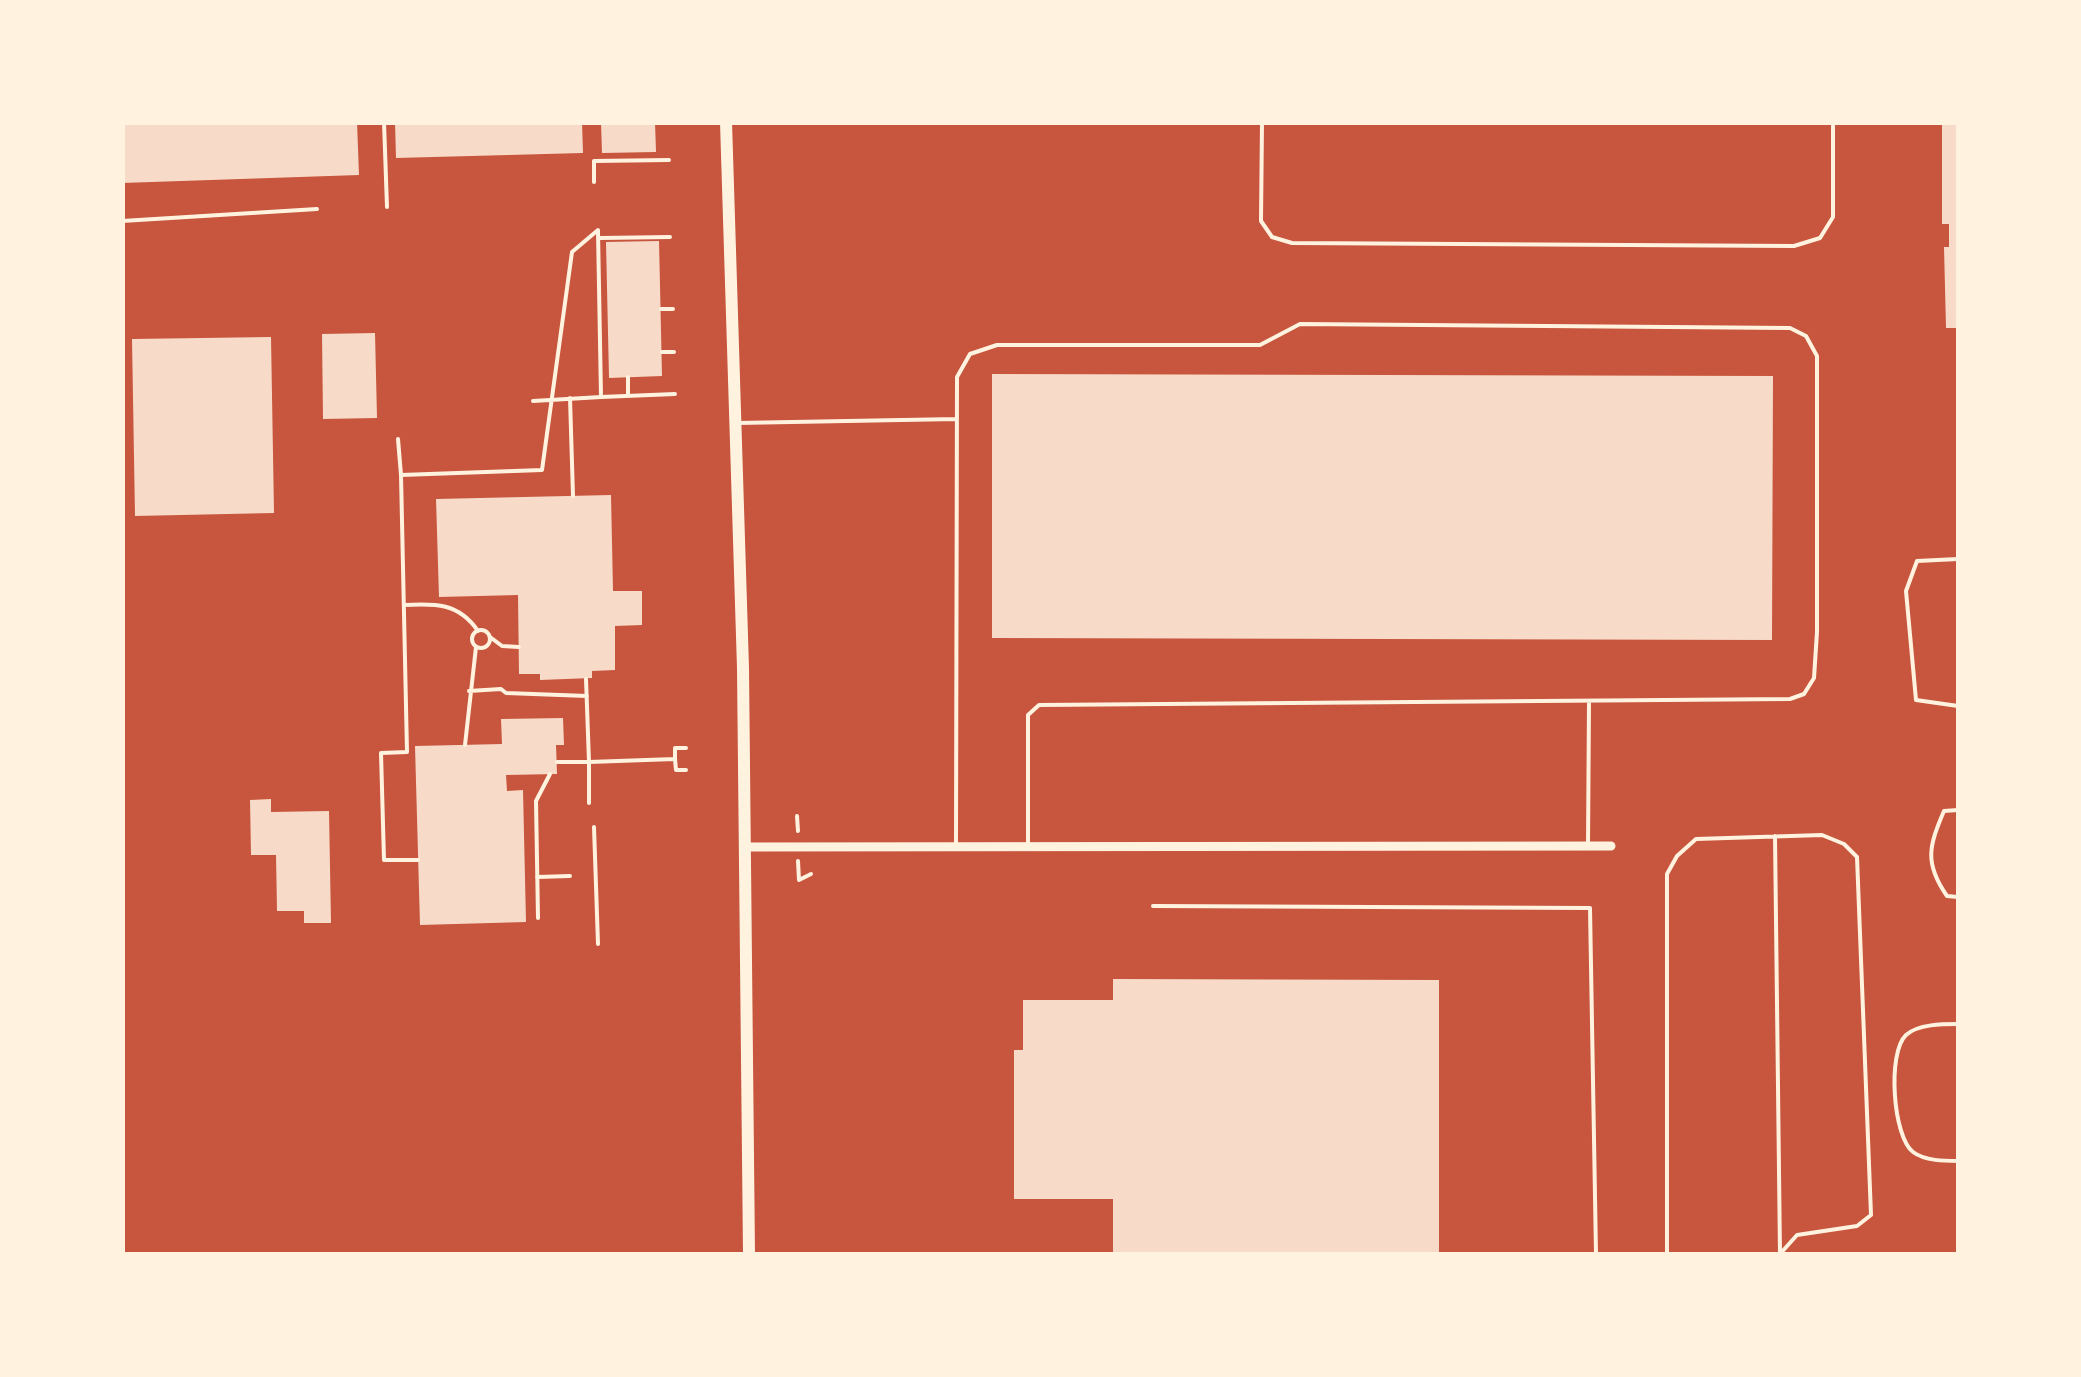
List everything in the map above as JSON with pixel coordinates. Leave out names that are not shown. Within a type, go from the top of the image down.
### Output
[{"type":"main road","points":[[726,122],[746,848],[748,1254]]},
{"type":"street","points":[[746,848],[1611,846]]},
{"type":"lane","points":[[384,122],[388,206]]},
{"type":"lane","points":[[1262,122],[1261,221],[1272,237],[1292,243],[1775,246],[1794,246],[1820,238],[1832,217],[1833,122]]},
{"type":"lane","points":[[122,221],[316,209]]},
{"type":"lane","points":[[956,848],[957,377],[970,354],[997,345],[1260,346],[1300,324],[1790,328],[1806,336],[1816,356],[1814,678],[1804,694],[1790,700],[1040,705],[1028,715],[1028,848]]},
{"type":"lane","points":[[736,423],[957,419]]},
{"type":"lane","points":[[1958,559],[1917,562],[1906,591],[1916,700],[1958,706]]},
{"type":"lane","points":[[1588,846],[1589,701]]},
{"type":"lane","points":[[1958,810],[1944,811],[1930,845],[1934,877],[1947,896],[1958,897]]},
{"type":"lane","points":[[1668,1254],[1667,874],[1677,856],[1696,839],[1775,836],[1822,835],[1844,844],[1858,857],[1871,1215],[1856,1226],[1797,1235],[1780,1254],[1775,836]]},
{"type":"lane","points":[[1152,906],[1590,908],[1596,1254]]},
{"type":"lane","points":[[1958,1024],[1908,1032],[1899,1045],[1894,1070],[1900,1128],[1911,1151],[1926,1158],[1958,1161]]},
{"type":"path","points":[[594,182],[594,161],[668,160]]},
{"type":"path","points":[[400,475],[542,470],[572,252],[598,230],[601,397]]},
{"type":"path","points":[[600,238],[670,237]]},
{"type":"path","points":[[661,309],[672,308]]},
{"type":"path","points":[[662,352],[674,352]]},
{"type":"path","points":[[628,377],[628,396]]},
{"type":"path","points":[[533,402],[675,394]]},
{"type":"path","points":[[570,398],[572,496]]},
{"type":"path","points":[[398,439],[408,752],[381,752],[384,860],[418,860]]},
{"type":"path","points":[[404,605],[444,605],[457,609],[478,631],[486,632],[502,646],[519,647]]},
{"type":"path","points":[[465,745],[476,647],[472,637],[478,631]]},
{"type":"path","points":[[476,647],[485,648],[490,637]]},
{"type":"path","points":[[586,679],[589,804]]},
{"type":"path","points":[[469,691],[501,689],[506,693],[587,696]]},
{"type":"path","points":[[686,748],[675,748],[676,770],[686,770]]},
{"type":"path","points":[[557,762],[676,759]]},
{"type":"path","points":[[538,918],[536,801],[550,774]]},
{"type":"path","points":[[594,827],[598,944]]},
{"type":"path","points":[[537,877],[570,876]]},
{"type":"building","points":[[122,122],[357,122],[359,175],[122,183]]},
{"type":"building","points":[[395,122],[582,122],[583,153],[396,158]]},
{"type":"building","points":[[601,122],[655,122],[656,152],[602,153]]},
{"type":"building","points":[[1942,122],[1958,122],[1958,328],[1946,328],[1944,247],[1949,247],[1949,224],[1942,224]]},
{"type":"building","points":[[659,241],[662,376],[609,378],[606,242]]},
{"type":"building","points":[[375,333],[377,418],[323,419],[322,334]]},
{"type":"building","points":[[271,337],[274,513],[135,516],[132,339]]},
{"type":"building","points":[[992,374],[1773,376],[1772,640],[992,638]]},
{"type":"building","points":[[611,495],[613,591],[642,591],[642,625],[615,626],[615,670],[592,671],[592,678],[540,680],[540,674],[519,674],[518,595],[439,597],[436,499]]},
{"type":"building","points":[[563,718],[564,745],[556,745],[557,774],[506,775],[507,791],[523,790],[526,922],[420,925],[415,746],[502,744],[501,719]]},
{"type":"building","points":[[271,799],[271,812],[329,811],[331,923],[304,923],[304,911],[277,911],[276,855],[251,855],[250,800]]},
{"type":"building","points":[[1113,979],[1439,980],[1439,1254],[1113,1254],[1113,1199],[1014,1199],[1014,1050],[1023,1050],[1023,1000],[1113,1000]]}]
